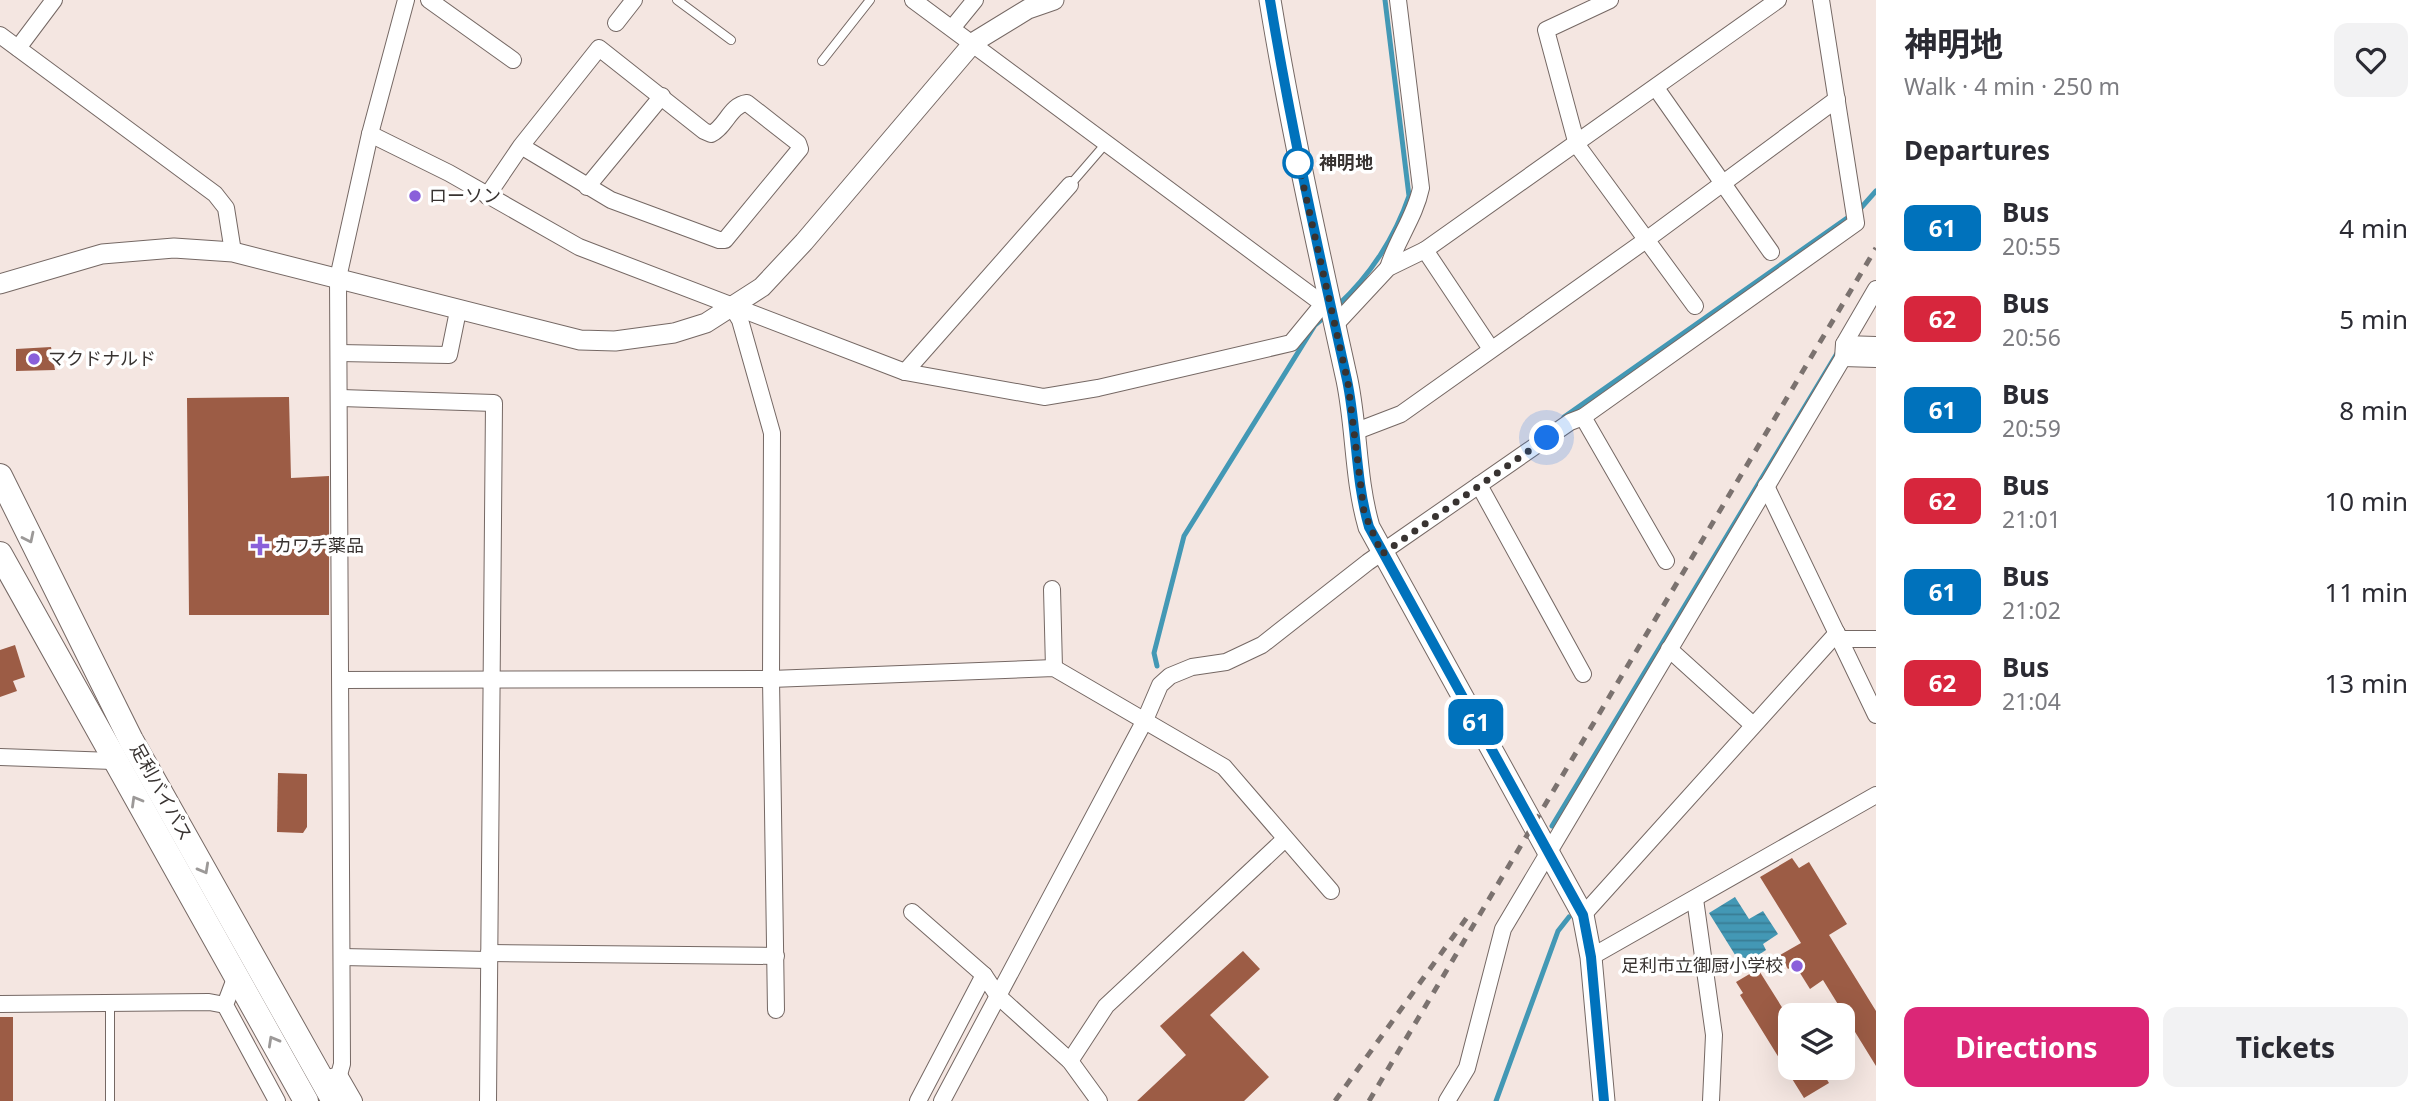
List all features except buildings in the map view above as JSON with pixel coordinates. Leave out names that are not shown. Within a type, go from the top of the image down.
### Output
[{"type":"highway","name":"足利バイパス","points":[[0,477],[131,740],[332,1085]]},
{"type":"highway","name":"足利バイパス","points":[[0,554],[113,761],[306,1101]]},
{"type":"main road","points":[[1270,0],[1292,132],[1330,316],[1348,383],[1364,512],[1382,554],[1583,915],[1591,957],[1604,1101]]},
{"type":"street","points":[[18,48],[54,0]]},
{"type":"street","points":[[354,1101],[332,1085],[342,1064],[341,398],[338,278],[370,134],[406,0]]},
{"type":"street","points":[[429,0],[513,60]]},
{"type":"street","points":[[617,23],[634,0]]},
{"type":"street","points":[[913,0],[1108,141],[1330,316]]},
{"type":"street","points":[[953,27],[975,0]]},
{"type":"street","points":[[0,284],[103,254],[174,248],[233,252],[580,340],[615,341],[674,333],[706,323],[762,287],[804,242],[974,42],[1028,9],[1054,0]]},
{"type":"street","points":[[1388,268],[1396,242],[1417,210],[1421,188],[1398,0]]},
{"type":"street","points":[[1610,0],[1546,30],[1577,145],[1695,306]]},
{"type":"street","points":[[370,134],[579,247],[732,307],[905,372],[1044,397],[1098,388],[1291,343],[1330,316],[1388,268],[1425,250],[1779,0]]},
{"type":"street","points":[[942,1101],[1145,720],[1160,685],[1170,676],[1247,654],[1479,485],[1570,422],[1583,417],[1856,223],[1821,0]]},
{"type":"street","points":[[0,35],[215,194],[226,208],[233,252]]},
{"type":"street","points":[[487,196],[521,146],[598,48],[711,134],[716,132],[740,103],[747,103],[798,143],[800,149],[725,240],[621,205],[521,146]]},
{"type":"street","points":[[1656,88],[1771,252]]},
{"type":"street","points":[[587,187],[662,96]]},
{"type":"street","points":[[1354,432],[1401,414],[1646,240],[1838,99]]},
{"type":"street","points":[[905,372],[1070,184]]},
{"type":"street","points":[[1425,250],[1491,349]]},
{"type":"street","points":[[1447,1101],[1467,1068],[1503,929],[1766,486],[1876,289]]},
{"type":"street","points":[[732,307],[740,320],[772,433],[771,679],[776,1010]]},
{"type":"street","points":[[340,353],[449,355],[458,311]]},
{"type":"street","points":[[1843,351],[1876,345]]},
{"type":"street","points":[[1843,351],[1876,359]]},
{"type":"street","points":[[341,398],[495,403],[488,1101]]},
{"type":"street","points":[[1583,417],[1665,561]]},
{"type":"street","points":[[1479,485],[1583,674]]},
{"type":"street","points":[[1766,486],[1876,715]]},
{"type":"street","points":[[1052,589],[1054,668]]},
{"type":"street","points":[[1838,636],[1876,639]]},
{"type":"street","points":[[1583,915],[1753,725],[1838,636]]},
{"type":"street","points":[[1669,649],[1753,725]]},
{"type":"street","points":[[341,680],[771,679],[1054,668],[1224,767],[1331,891]]},
{"type":"street","points":[[0,757],[113,761]]},
{"type":"street","points":[[1591,957],[1876,795]]},
{"type":"street","points":[[1070,1061],[1106,1006],[1285,839]]},
{"type":"street","points":[[1695,899],[1714,1035],[1711,1101]]},
{"type":"street","points":[[912,912],[984,975],[998,996],[1070,1061],[1099,1101]]},
{"type":"street","points":[[342,957],[776,956]]},
{"type":"street","points":[[918,1101],[984,975]]},
{"type":"street","points":[[236,976],[225,1005],[277,1101]]},
{"type":"street","points":[[0,1004],[209,1002],[225,1005]]},
{"type":"lane","points":[[677,0],[731,40]]},
{"type":"lane","points":[[822,61],[870,0]]},
{"type":"lane","points":[[1070,184],[1108,141]]},
{"type":"lane","points":[[110,1003],[110,1101]]},
{"type":"water","points":[[1735,897],[1749,919],[1763,911],[1778,934],[1763,944],[1766,950],[1742,966],[1709,913]]},
{"type":"waterway","points":[[1338,305],[1361,282],[1380,255],[1409,196],[1385,0]]},
{"type":"waterway","points":[[1860,209],[1876,191]]},
{"type":"waterway","points":[[1564,417],[1850,216]]},
{"type":"waterway","points":[[1157,666],[1154,653],[1184,536],[1315,325],[1328,314]]},
{"type":"waterway","points":[[1552,826],[1839,350]]},
{"type":"waterway","points":[[1496,1101],[1558,931],[1569,917]]},
{"type":"railway","points":[[1369,1101],[1876,248]]},
{"type":"railway","points":[[1335,1101],[1468,916]]},
{"type":"bus line","name":"61","points":[[1270,0],[1292,132],[1348,383],[1364,512],[1382,554],[1583,915],[1591,957],[1604,1101]]},
{"type":"place","name":"神明地","points":[[1298,163]]},
{"type":"place","name":"ローソン","points":[[415,196]]},
{"type":"place","name":"マクドナルド","points":[[34,359]]},
{"type":"place","name":"カワチ薬品","points":[[260,546]]},
{"type":"place","name":"足利市立御厨小学校","points":[[1797,966]]},
{"type":"route","points":[[1298,163],[1297,157],[1348,383],[1364,512],[1382,554],[1547,438]]}]
